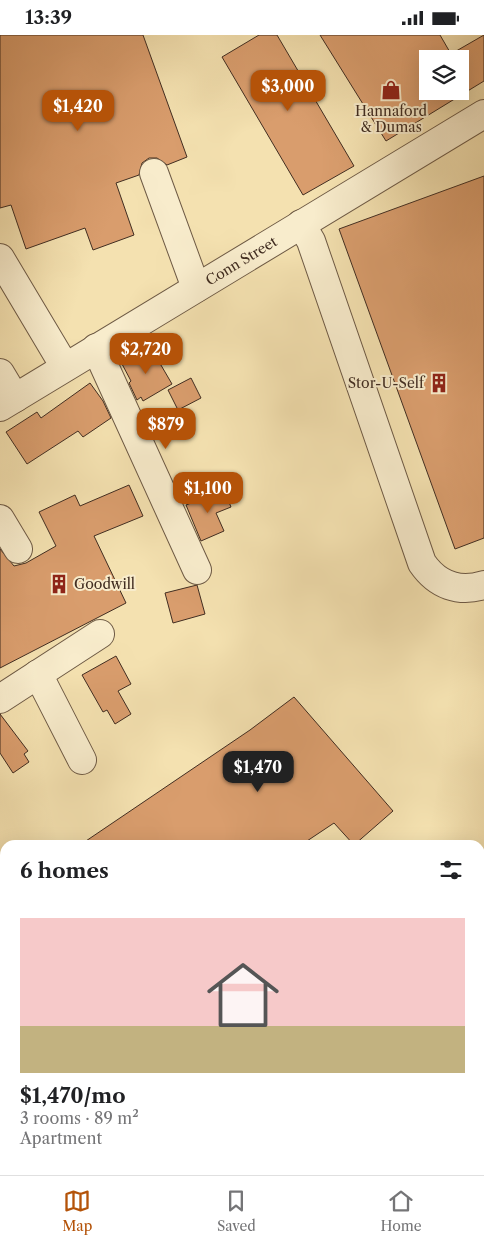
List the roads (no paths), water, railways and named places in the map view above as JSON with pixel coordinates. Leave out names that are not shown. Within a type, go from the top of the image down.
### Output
[{"type":"street","name":"Conn Street","points":[[8,402],[483,117]]},
{"type":"street","points":[[154,173],[196,288]]},
{"type":"street","points":[[301,225],[311,241],[422,563],[435,579],[453,587],[473,588],[484,585]]},
{"type":"street","points":[[0,258],[65,367]]},
{"type":"street","points":[[96,348],[198,570]]},
{"type":"street","points":[[0,373],[8,402]]},
{"type":"street","points":[[0,519],[18,549]]},
{"type":"street","points":[[0,699],[100,634]]},
{"type":"street","points":[[38,674],[82,760]]},
{"type":"place","name":"Hannaford & Dumas","points":[[391,90]]},
{"type":"place","name":"Stor-U-Self","points":[[439,383]]},
{"type":"place","name":"Goodwill","points":[[59,584]]}]
